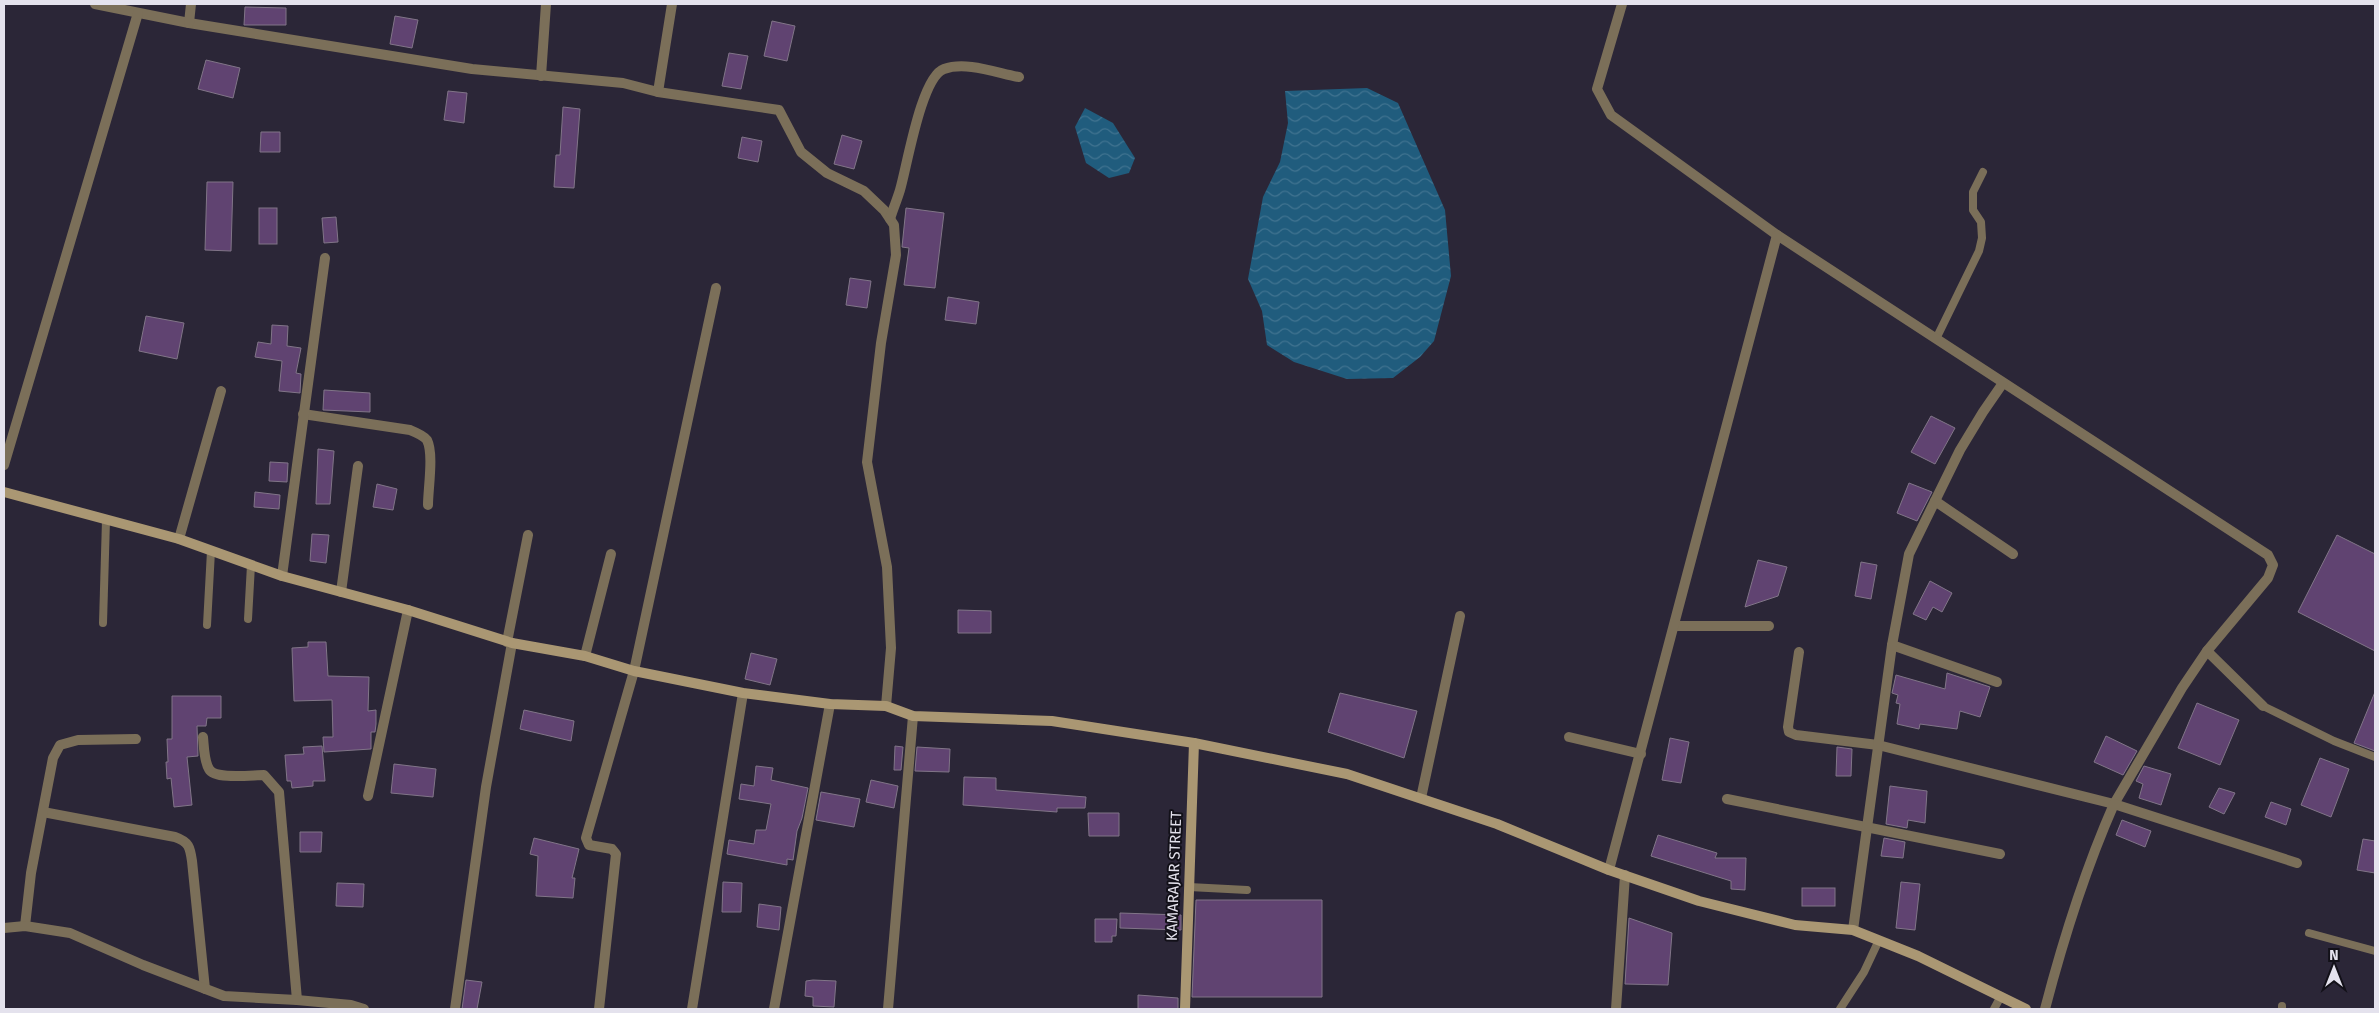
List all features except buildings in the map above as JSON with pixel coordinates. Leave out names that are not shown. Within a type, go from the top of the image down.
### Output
[{"type":"street","points":[[95,4],[189,23],[472,69],[624,84],[658,92],[779,110],[801,152],[827,173],[864,191],[894,225],[896,255],[881,343],[866,462],[887,567],[892,648],[886,706]]},
{"type":"street","points":[[189,23],[191,4]]},
{"type":"street","points":[[542,76],[546,4]]},
{"type":"street","points":[[658,92],[672,4]]},
{"type":"street","points":[[1622,4],[1597,89],[1611,114],[1777,235],[2268,555],[2273,565],[2268,578],[2207,651],[2182,688],[2114,804],[2099,837],[2054,974],[2045,1009]]},
{"type":"street","points":[[4,465],[138,13]]},
{"type":"street","points":[[890,219],[900,189],[923,101],[931,81],[942,69],[960,65],[1020,78]]},
{"type":"street","points":[[1609,870],[1777,235]]},
{"type":"street","points":[[282,576],[325,258]]},
{"type":"street","points":[[599,1009],[616,854],[612,849],[589,845],[586,838],[634,670],[716,288]]},
{"type":"street","points":[[1853,930],[1892,645],[1909,554],[1978,419],[2003,383]]},
{"type":"street","points":[[180,539],[221,391]]},
{"type":"street","points":[[303,414],[410,430],[420,434],[427,440],[430,457],[428,505]]},
{"type":"street","points":[[341,592],[358,466]]},
{"type":"street","points":[[4,492],[180,539],[282,576],[408,610],[510,642],[584,656],[634,670],[743,693],[830,704],[886,706],[913,716],[1052,721],[1194,743],[1347,774],[1497,824],[1609,870],[1736,911],[1795,924],[1853,930],[1926,959],[2026,1009]]},
{"type":"street","points":[[1935,501],[2013,554]]},
{"type":"street","points":[[455,1009],[486,787],[528,535]]},
{"type":"street","points":[[584,656],[611,554]]},
{"type":"street","points":[[368,796],[408,610]]},
{"type":"street","points":[[1421,798],[1460,616]]},
{"type":"street","points":[[1675,626],[1769,626]]},
{"type":"street","points":[[1892,645],[1996,682]]},
{"type":"street","points":[[2207,651],[2263,706]]},
{"type":"street","points":[[1799,652],[1788,727],[1789,732],[1796,735],[1878,745],[2114,804],[2297,863]]},
{"type":"street","points":[[692,1009],[743,693]]},
{"type":"street","points":[[774,1009],[830,704]]},
{"type":"street","points":[[888,1009],[913,716]]},
{"type":"street","points":[[1569,737],[1641,754]]},
{"type":"street","points":[[203,738],[208,768],[212,772],[219,775],[264,775],[279,792],[297,1000]]},
{"type":"street","points":[[24,926],[31,873],[53,758],[60,745],[78,740],[136,739]]},
{"type":"street","name":"KAMARAJAR STREET","points":[[1185,1009],[1194,743]]},
{"type":"street","points":[[1727,799],[2000,854]]},
{"type":"street","points":[[43,812],[175,837],[186,841],[192,861],[205,989]]},
{"type":"street","points":[[1616,1009],[1625,875]]},
{"type":"street","points":[[4,928],[24,926],[70,933],[224,996],[351,1005],[364,1009]]},
{"type":"lane","points":[[1936,339],[1981,244],[1981,222],[1973,210],[1973,192],[1983,172]]},
{"type":"lane","points":[[103,623],[106,520]]},
{"type":"lane","points":[[207,625],[211,551]]},
{"type":"lane","points":[[248,619],[251,565]]},
{"type":"lane","points":[[2263,706],[2334,741],[2375,757]]},
{"type":"lane","points":[[1189,887],[1247,890]]},
{"type":"lane","points":[[2309,933],[2375,951]]},
{"type":"lane","points":[[1840,1009],[1864,972],[1879,940]]},
{"type":"lane","points":[[1994,1009],[2001,996]]},
{"type":"water","points":[[1367,88],[1398,103],[1445,210],[1451,276],[1434,341],[1420,357],[1393,378],[1347,379],[1294,362],[1267,345],[1262,311],[1248,279],[1263,197],[1280,162],[1288,123],[1285,91]]},
{"type":"water","points":[[1085,108],[1113,123],[1135,158],[1129,173],[1109,178],[1086,163],[1075,127]]}]
